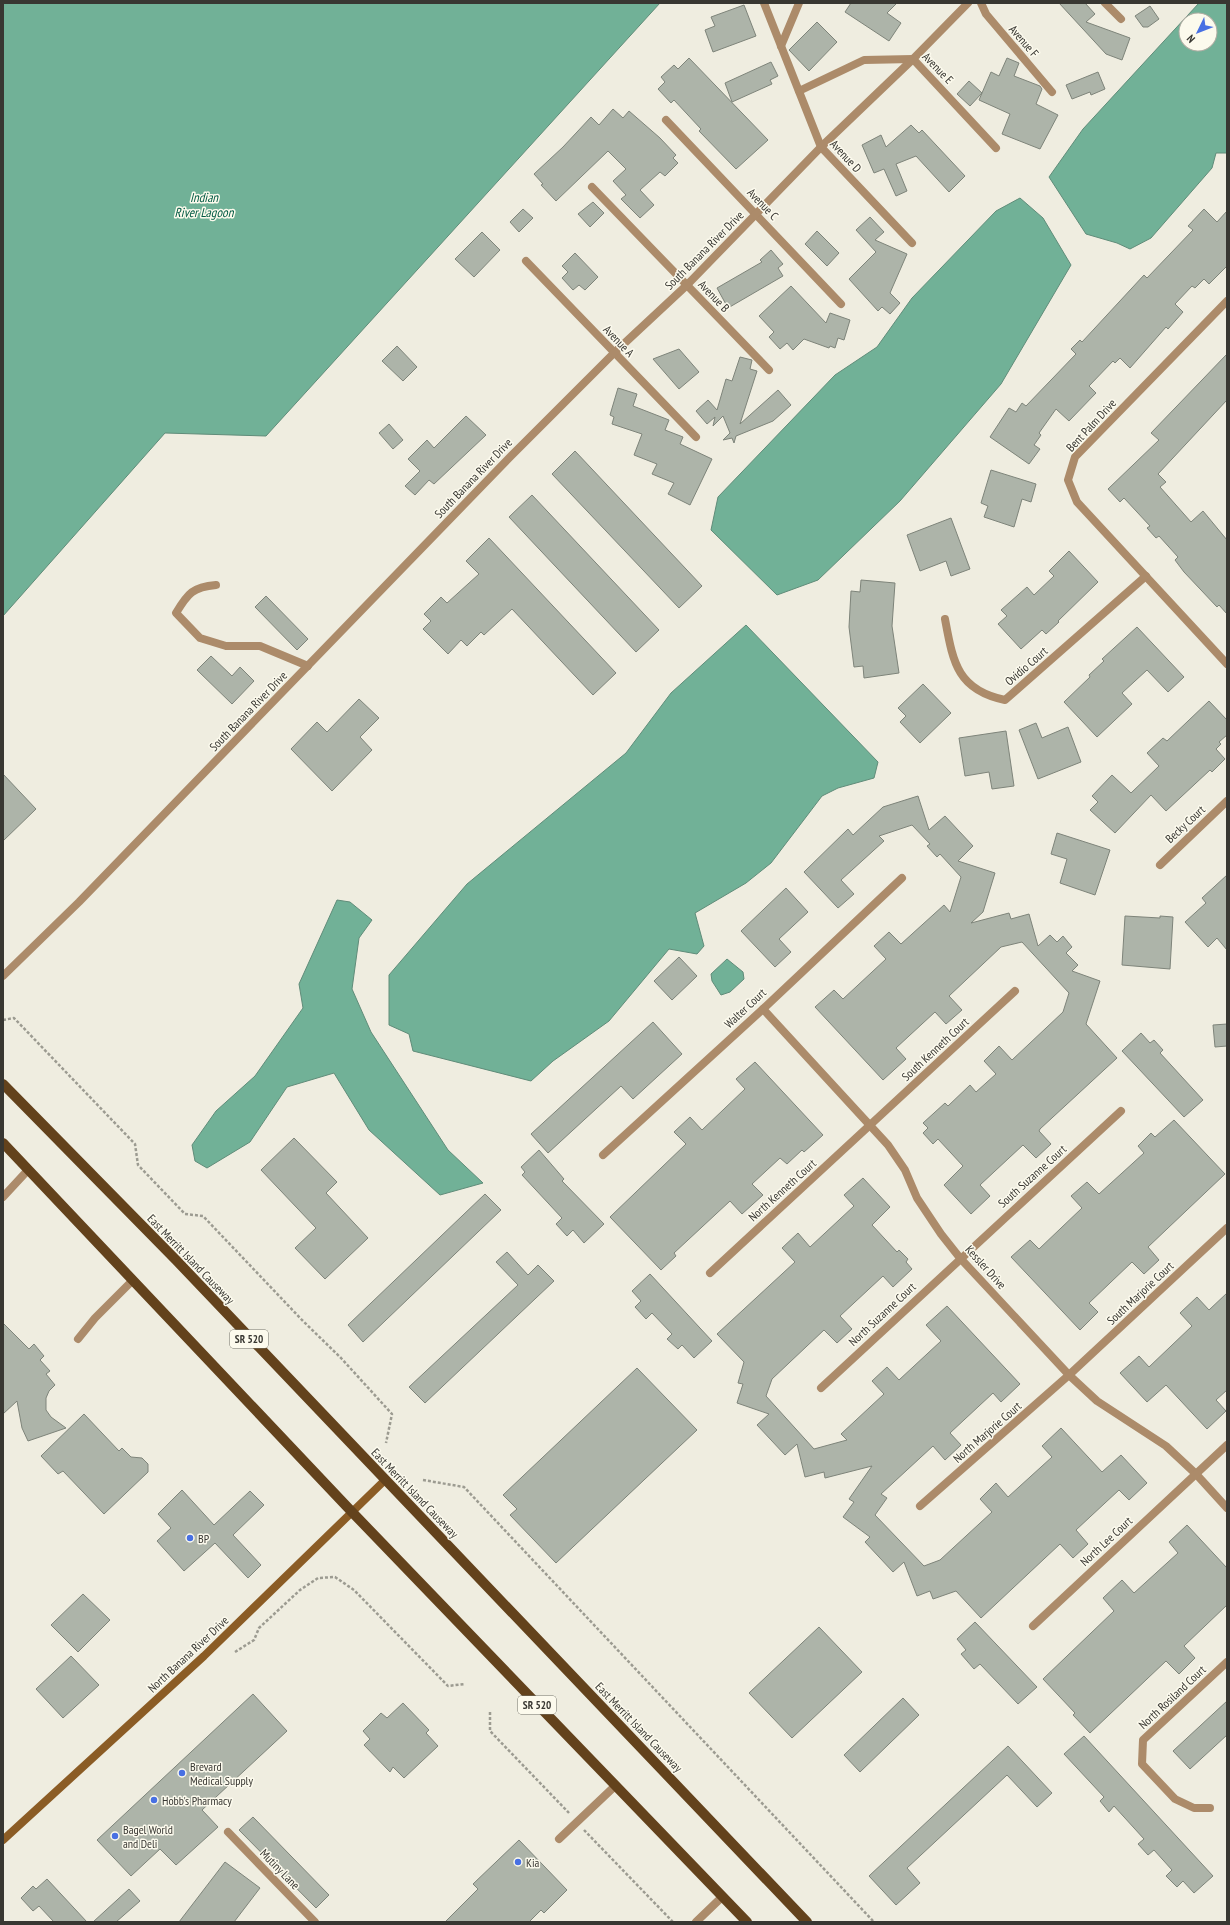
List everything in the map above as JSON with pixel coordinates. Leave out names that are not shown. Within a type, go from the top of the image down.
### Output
[{"type":"main road","name":"East Merritt Island Causeway","points":[[3,1084],[176,1260],[807,1922]]},
{"type":"main road","name":"SR 520","points":[[3,1143],[352,1512],[747,1922]]},
{"type":"street","name":"Avenue D","points":[[764,3],[821,147],[912,242]]},
{"type":"street","points":[[781,46],[799,3]]},
{"type":"street","name":"South Banana River Drive","points":[[3,976],[79,902],[511,456],[614,353],[687,285],[757,215],[821,147],[968,3]]},
{"type":"street","name":"Avenue F","points":[[981,3],[986,14],[1052,92]]},
{"type":"street","points":[[1105,3],[1120,19]]},
{"type":"street","name":"Avenue E","points":[[799,91],[864,60],[913,58],[996,148]]},
{"type":"street","name":"Avenue C","points":[[666,120],[842,304]]},
{"type":"street","name":"Avenue B","points":[[592,187],[769,370]]},
{"type":"street","name":"Avenue A","points":[[526,261],[696,437]]},
{"type":"street","name":"Bent Palm Drive","points":[[1227,301],[1075,457],[1068,480],[1077,502],[1227,664]]},
{"type":"street","name":"Ovidio Court","points":[[945,619],[952,657],[965,680],[977,690],[989,696],[1005,700],[1146,576]]},
{"type":"street","points":[[216,585],[200,587],[186,597],[176,613],[200,638],[226,646],[260,646],[308,666]]},
{"type":"street","name":"Becky Court","points":[[1160,865],[1227,801]]},
{"type":"street","name":"Walter Court","points":[[603,1155],[763,1009],[902,878]]},
{"type":"street","name":"South Kenneth Court","points":[[871,1125],[1015,991]]},
{"type":"street","name":"Kessler Drive","points":[[763,1009],[888,1145],[905,1170],[917,1198],[941,1234],[960,1258],[1069,1375],[1097,1400],[1166,1446],[1196,1474],[1227,1508]]},
{"type":"street","name":"South Suzanne Court","points":[[960,1258],[1121,1111]]},
{"type":"street","name":"North Kenneth Court","points":[[710,1273],[871,1125]]},
{"type":"street","points":[[3,1197],[28,1170]]},
{"type":"street","name":"South Marjorie Court","points":[[1069,1375],[1227,1228]]},
{"type":"street","name":"North Suzanne Court","points":[[821,1388],[960,1258]]},
{"type":"street","points":[[78,1339],[95,1318],[133,1280]]},
{"type":"street","name":"North Marjorie Court","points":[[920,1506],[1069,1375]]},
{"type":"street","name":"North Lee Court","points":[[1033,1626],[1227,1445]]},
{"type":"street","name":"North Banana River Drive","points":[[3,1840],[210,1651],[385,1480]]},
{"type":"street","name":"North Rosiland Court","points":[[1210,1808],[1194,1808],[1175,1799],[1142,1764],[1143,1740],[1227,1662]]},
{"type":"street","points":[[559,1839],[615,1786]]},
{"type":"street","name":"Mutiny Lane","points":[[228,1832],[315,1922]]},
{"type":"street","points":[[696,1922],[722,1896]]},
{"type":"path","points":[[3,1020],[14,1018],[135,1144],[138,1165],[185,1214],[203,1216],[302,1320],[341,1358],[392,1414],[386,1443]]},
{"type":"path","points":[[423,1480],[464,1487],[874,1922]]},
{"type":"path","points":[[236,1652],[254,1640],[259,1628],[300,1590],[318,1578],[335,1577],[354,1590],[448,1686],[465,1684]]},
{"type":"water","name":"Indian River Lagoon","points":[[3,3],[660,3],[266,436],[165,433],[3,616]]},
{"type":"water","points":[[1199,3],[1227,3],[1227,153],[1216,153],[1212,168],[1151,238],[1130,249],[1117,243],[1086,234],[1049,177],[1083,129],[1178,26],[1178,52],[1218,52],[1218,12],[1191,12]]},
{"type":"water","points":[[1020,198],[1043,218],[1071,265],[1001,384],[900,501],[818,580],[777,595],[711,530],[718,497],[835,375],[877,347],[912,298],[996,211]]},
{"type":"water","points":[[746,625],[878,762],[874,778],[838,788],[822,796],[771,863],[746,883],[695,913],[704,946],[697,954],[669,949],[609,1021],[553,1061],[531,1081],[413,1051],[409,1034],[389,1025],[389,975],[467,884],[626,753],[671,693]]},
{"type":"water","points":[[337,900],[350,902],[372,920],[359,938],[352,989],[371,1032],[448,1150],[483,1183],[440,1195],[369,1130],[334,1073],[287,1087],[250,1142],[207,1168],[195,1161],[192,1145],[216,1111],[255,1076],[303,1008],[299,984]]},
{"type":"water","points":[[727,959],[743,972],[744,979],[730,992],[721,995],[712,981],[711,974]]},
{"type":"building","points":[[851,3],[897,3],[887,13],[901,23],[889,41],[845,12]]},
{"type":"building","points":[[1059,3],[1085,3],[1095,14],[1086,22],[1130,38],[1122,60],[1106,54]]},
{"type":"building","points":[[744,5],[756,36],[713,52],[705,30],[715,26],[711,17]]},
{"type":"building","points":[[1150,6],[1159,19],[1148,27],[1143,27],[1135,16]]},
{"type":"building","points":[[817,22],[837,42],[809,71],[789,50]]},
{"type":"building","points":[[689,58],[768,140],[736,169],[699,131],[701,129],[674,100],[671,103],[658,89],[665,82],[661,77],[674,65],[678,69]]},
{"type":"building","points":[[1007,58],[1019,63],[1014,76],[1040,86],[1042,89],[1036,104],[1058,115],[1040,149],[1002,134],[1010,114],[979,100],[991,72],[999,76]]},
{"type":"building","points":[[771,62],[778,76],[770,80],[772,84],[732,102],[725,83]]},
{"type":"building","points":[[1098,72],[1105,89],[1091,95],[1090,92],[1072,99],[1066,85]]},
{"type":"building","points":[[969,81],[982,93],[970,106],[957,94]]},
{"type":"building","points":[[613,109],[623,118],[629,111],[660,138],[676,155],[673,158],[678,163],[665,176],[660,172],[640,190],[654,205],[640,218],[621,199],[626,195],[613,181],[626,169],[608,151],[556,201],[541,185],[543,184],[534,174],[563,147],[591,117],[599,125]]},
{"type":"building","points":[[911,125],[919,133],[922,130],[965,176],[949,192],[916,156],[896,164],[907,191],[896,196],[884,169],[874,173],[862,145],[881,135],[886,147]]},
{"type":"building","points":[[593,202],[604,213],[590,227],[578,214]]},
{"type":"building","points":[[523,209],[533,218],[519,232],[510,222]]},
{"type":"building","points":[[1204,209],[1217,222],[1227,211],[1227,266],[1209,284],[1204,279],[1195,288],[1192,286],[1175,304],[1183,312],[1168,329],[1166,327],[1130,368],[1120,358],[1115,363],[1113,361],[1089,386],[1096,393],[1069,421],[1056,409],[1039,433],[1041,435],[1034,445],[1040,449],[1029,464],[990,437],[1009,408],[1016,412],[1022,403],[1026,406],[1076,354],[1071,349],[1080,340],[1082,342],[1144,275],[1147,278],[1193,230],[1188,226]]},
{"type":"building","points":[[870,217],[884,232],[875,240],[907,254],[890,293],[900,303],[890,314],[882,307],[878,311],[849,279],[876,252],[856,230]]},
{"type":"building","points":[[817,231],[839,253],[827,266],[805,244]]},
{"type":"building","points":[[482,232],[500,250],[474,277],[455,259]]},
{"type":"building","points":[[771,250],[783,264],[778,268],[783,276],[728,308],[717,288],[762,262],[760,260]]},
{"type":"building","points":[[575,253],[598,277],[585,290],[579,285],[573,290],[562,278],[568,272],[562,266]]},
{"type":"building","points":[[791,286],[826,323],[830,313],[850,320],[844,340],[838,338],[835,348],[830,346],[829,348],[804,339],[793,350],[787,343],[780,349],[769,337],[774,332],[759,316]]},
{"type":"building","points":[[397,346],[417,367],[403,381],[382,361]]},
{"type":"building","points":[[679,349],[699,372],[679,389],[653,359]]},
{"type":"building","points":[[1227,354],[1227,400],[1158,474],[1166,482],[1160,487],[1191,522],[1203,511],[1227,540],[1227,614],[1219,605],[1217,607],[1184,572],[1175,560],[1178,557],[1159,536],[1156,538],[1147,528],[1150,526],[1124,498],[1120,502],[1108,489],[1159,440],[1151,433]]},
{"type":"building","points":[[740,357],[752,360],[750,369],[757,371],[740,424],[778,390],[791,405],[773,421],[736,436],[734,443],[732,438],[723,440],[730,433],[723,416],[713,426],[715,417],[707,424],[696,411],[708,400],[717,410],[726,379],[732,381]]},
{"type":"building","points":[[618,388],[637,394],[633,406],[669,420],[665,430],[683,437],[680,444],[712,459],[690,505],[668,494],[674,483],[652,474],[657,464],[634,455],[642,434],[612,424],[614,417],[610,415]]},
{"type":"building","points":[[466,416],[486,435],[434,484],[429,480],[415,495],[405,486],[420,471],[408,459],[427,440],[434,448]]},
{"type":"building","points":[[389,424],[403,440],[393,449],[379,433]]},
{"type":"building","points":[[575,451],[702,586],[679,608],[552,474]]},
{"type":"building","points":[[991,470],[1036,484],[1031,502],[1022,499],[1014,527],[984,517],[988,506],[981,503]]},
{"type":"building","points":[[532,495],[659,630],[636,652],[509,517]]},
{"type":"building","points":[[951,518],[970,569],[951,576],[946,561],[920,571],[907,535]]},
{"type":"building","points":[[489,538],[616,673],[593,695],[512,609],[484,635],[481,632],[467,646],[461,640],[448,654],[423,629],[431,621],[424,614],[441,597],[447,603],[479,574],[466,561]]},
{"type":"building","points":[[1069,551],[1098,582],[1046,634],[1042,630],[1021,649],[998,624],[1007,616],[1001,610],[1027,587],[1034,595],[1054,576],[1049,571]]},
{"type":"building","points":[[861,580],[895,583],[892,626],[899,673],[864,678],[863,666],[854,667],[849,627],[851,591],[860,592]]},
{"type":"building","points":[[266,596],[308,639],[297,650],[255,607]]},
{"type":"building","points":[[1137,627],[1184,677],[1168,692],[1147,670],[1122,693],[1132,704],[1097,737],[1064,702],[1090,677],[1089,675],[1104,661],[1102,659]]},
{"type":"building","points":[[211,656],[232,676],[240,667],[254,681],[232,704],[197,670]]},
{"type":"building","points":[[923,684],[951,713],[920,743],[900,722],[906,716],[898,708]]},
{"type":"building","points":[[359,699],[379,718],[360,737],[372,750],[332,791],[291,749],[317,722],[327,732]]},
{"type":"building","points":[[1209,701],[1227,720],[1227,735],[1219,742],[1221,744],[1216,749],[1225,759],[1212,772],[1210,770],[1166,811],[1151,795],[1115,833],[1090,810],[1098,802],[1092,796],[1112,775],[1131,793],[1159,766],[1147,753],[1163,738],[1167,741]]},
{"type":"building","points":[[1036,723],[1042,738],[1068,727],[1081,762],[1038,779],[1019,730]]},
{"type":"building","points":[[1006,731],[1014,786],[992,789],[989,772],[965,776],[959,738]]},
{"type":"building","points":[[3,774],[36,809],[3,841]]},
{"type":"building","points":[[918,796],[929,830],[945,816],[973,846],[958,861],[995,873],[983,912],[971,923],[1009,913],[1011,919],[1029,914],[1038,946],[1050,935],[1057,942],[1063,936],[1072,947],[1066,953],[1078,965],[1072,971],[1100,981],[1086,1024],[1117,1058],[1040,1129],[1039,1131],[1051,1144],[1036,1158],[1023,1145],[980,1185],[990,1196],[971,1214],[944,1185],[963,1166],[938,1139],[933,1144],[923,1133],[928,1128],[923,1123],[945,1103],[948,1106],[970,1085],[976,1092],[996,1074],[984,1061],[999,1046],[1012,1060],[1063,1012],[1069,993],[1022,942],[1001,947],[949,996],[962,1010],[946,1024],[935,1012],[896,1048],[906,1059],[883,1080],[815,1007],[834,990],[843,999],[886,959],[874,946],[889,932],[901,944],[944,905],[950,912],[961,877],[940,854],[937,857],[927,846],[930,844],[912,825],[879,836],[884,841],[841,880],[854,894],[838,908],[804,872],[848,829],[853,835],[883,807]]},
{"type":"building","points":[[1057,833],[1110,850],[1095,895],[1060,883],[1067,859],[1051,854]]},
{"type":"building","points":[[1227,875],[1227,950],[1217,938],[1208,947],[1185,922],[1206,903],[1202,898]]},
{"type":"building","points":[[786,888],[808,912],[779,939],[791,952],[775,967],[741,931]]},
{"type":"building","points":[[1125,916],[1160,918],[1160,916],[1173,917],[1170,969],[1122,965]]},
{"type":"building","points":[[679,957],[697,976],[672,1000],[654,981]]},
{"type":"building","points":[[653,1022],[682,1054],[633,1099],[621,1086],[548,1153],[531,1134]]},
{"type":"building","points":[[1227,1024],[1227,1046],[1215,1047],[1213,1025]]},
{"type":"building","points":[[1141,1033],[1150,1043],[1154,1040],[1163,1050],[1160,1053],[1203,1100],[1184,1117],[1122,1051]]},
{"type":"building","points":[[755,1062],[823,1135],[804,1152],[802,1150],[787,1164],[780,1158],[752,1184],[763,1195],[742,1214],[730,1201],[674,1253],[676,1256],[661,1270],[610,1217],[686,1144],[674,1132],[690,1117],[702,1130],[745,1089],[736,1079]]},
{"type":"building","points":[[1174,1120],[1225,1174],[1148,1247],[1159,1260],[1144,1274],[1132,1262],[1089,1303],[1098,1312],[1080,1330],[1011,1257],[1030,1240],[1039,1249],[1082,1208],[1071,1196],[1087,1182],[1099,1194],[1144,1153],[1138,1146],[1151,1133],[1155,1137]]},
{"type":"building","points":[[294,1138],[337,1182],[326,1193],[368,1238],[325,1279],[295,1248],[316,1228],[261,1170]]},
{"type":"building","points":[[539,1150],[564,1179],[562,1181],[604,1224],[584,1243],[573,1230],[567,1236],[556,1224],[562,1218],[522,1175],[525,1172],[521,1167]]},
{"type":"building","points":[[863,1178],[890,1207],[872,1225],[897,1252],[899,1250],[908,1259],[906,1262],[912,1269],[893,1287],[883,1276],[840,1316],[852,1329],[837,1343],[824,1330],[772,1379],[766,1396],[814,1449],[847,1440],[841,1434],[884,1394],[872,1381],[887,1367],[899,1380],[941,1341],[926,1325],[947,1306],[1020,1384],[1001,1402],[993,1393],[950,1433],[961,1445],[945,1460],[933,1446],[881,1494],[887,1498],[875,1515],[924,1566],[940,1560],[992,1512],[980,1499],[996,1483],[1008,1497],[1052,1457],[1042,1446],[1061,1428],[1102,1472],[1121,1455],[1147,1483],[1129,1500],[1119,1490],[1076,1530],[1088,1544],[1073,1558],[1060,1544],[981,1618],[956,1591],[933,1599],[930,1591],[917,1596],[904,1562],[893,1572],[865,1542],[870,1537],[843,1517],[854,1502],[849,1499],[872,1466],[825,1478],[824,1472],[805,1477],[797,1444],[785,1455],[757,1425],[769,1414],[737,1403],[743,1384],[738,1383],[744,1362],[717,1334],[795,1262],[782,1248],[798,1233],[810,1247],[854,1206],[844,1195]]},
{"type":"building","points":[[485,1194],[501,1210],[363,1342],[348,1325]]},
{"type":"building","points":[[507,1252],[528,1275],[538,1265],[554,1281],[425,1403],[409,1387],[518,1285],[496,1262]]},
{"type":"building","points":[[650,1274],[712,1341],[694,1358],[682,1345],[678,1349],[667,1339],[672,1334],[652,1313],[646,1319],[635,1307],[641,1301],[632,1291]]},
{"type":"building","points":[[1227,1293],[1227,1390],[1216,1400],[1226,1411],[1207,1429],[1166,1385],[1147,1402],[1120,1373],[1139,1356],[1149,1367],[1192,1326],[1180,1313],[1197,1297],[1209,1310]]},
{"type":"building","points":[[3,1323],[29,1349],[34,1344],[44,1356],[40,1360],[50,1371],[46,1374],[55,1385],[49,1391],[46,1398],[46,1410],[51,1417],[66,1428],[28,1441],[22,1428],[17,1401],[3,1414]]},
{"type":"building","points":[[637,1368],[697,1430],[556,1563],[510,1515],[517,1509],[503,1495]]},
{"type":"building","points":[[84,1414],[119,1451],[122,1448],[131,1457],[142,1458],[148,1464],[148,1472],[104,1514],[63,1471],[58,1474],[41,1456]]},
{"type":"building","points":[[182,1490],[214,1525],[250,1491],[264,1505],[233,1535],[261,1565],[248,1578],[215,1543],[184,1571],[157,1541],[171,1528],[158,1514]]},
{"type":"building","points":[[1187,1525],[1227,1568],[1227,1605],[1184,1646],[1195,1658],[1179,1674],[1166,1661],[1090,1733],[1073,1715],[1075,1713],[1043,1679],[1114,1611],[1103,1598],[1122,1580],[1134,1593],[1178,1553],[1169,1542]]},
{"type":"building","points":[[83,1594],[110,1620],[78,1652],[51,1625]]},
{"type":"building","points":[[975,1622],[1037,1687],[1018,1704],[980,1664],[974,1669],[961,1654],[966,1650],[957,1639]]},
{"type":"building","points":[[819,1627],[862,1672],[792,1738],[749,1693]]},
{"type":"building","points":[[71,1656],[99,1685],[63,1718],[36,1689]]},
{"type":"building","points":[[253,1694],[287,1731],[202,1810],[218,1827],[176,1865],[160,1849],[131,1876],[97,1840]]},
{"type":"building","points":[[903,1698],[919,1715],[860,1772],[844,1755]]},
{"type":"building","points":[[1227,1701],[1227,1735],[1190,1769],[1173,1751]]},
{"type":"building","points":[[403,1703],[429,1730],[426,1733],[438,1746],[404,1778],[393,1767],[390,1772],[364,1745],[370,1739],[363,1731],[381,1713],[387,1718]]},
{"type":"building","points":[[1084,1736],[1213,1876],[1194,1893],[1183,1881],[1177,1887],[1166,1876],[1172,1870],[1154,1850],[1148,1855],[1138,1844],[1144,1839],[1114,1806],[1109,1812],[1100,1801],[1104,1797],[1064,1754]]},
{"type":"building","points":[[1008,1746],[1052,1793],[1037,1807],[1007,1775],[907,1868],[920,1883],[896,1905],[869,1876]]},
{"type":"building","points":[[253,1817],[329,1895],[316,1908],[239,1830]]},
{"type":"building","name":"Kia","points":[[519,1840],[567,1890],[544,1913],[541,1910],[529,1922],[445,1922],[478,1889],[473,1884]]},
{"type":"building","points":[[225,1862],[260,1888],[234,1922],[179,1922]]},
{"type":"building","points":[[47,1879],[87,1922],[54,1922],[39,1906],[33,1911],[21,1898],[33,1886],[36,1889]]},
{"type":"building","points":[[129,1889],[140,1901],[116,1922],[93,1922]]},
{"type":"place","name":"BP","points":[[190,1538]]},
{"type":"place","name":"Brevard Medical Supply","points":[[182,1773]]},
{"type":"place","name":"Hobb's Pharmacy","points":[[154,1800]]},
{"type":"place","name":"Bagel World and Deli","points":[[115,1836]]},
{"type":"place","name":"Kia","points":[[518,1862]]}]
